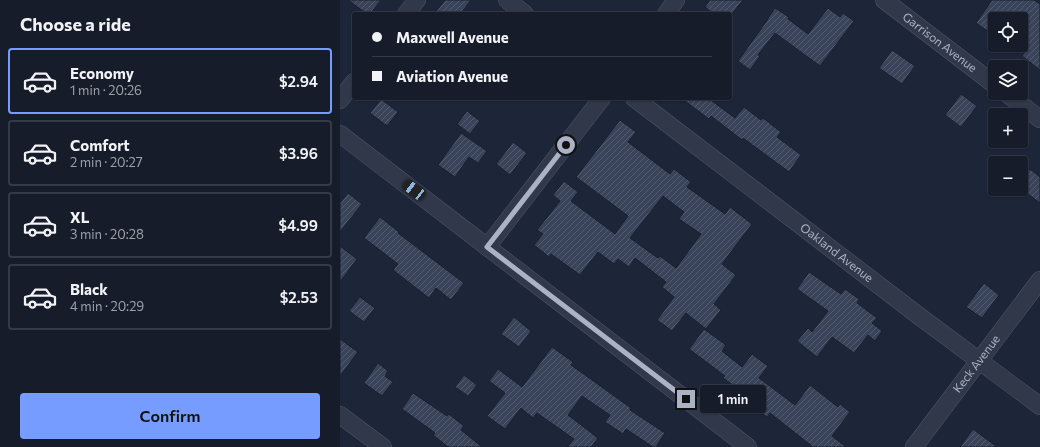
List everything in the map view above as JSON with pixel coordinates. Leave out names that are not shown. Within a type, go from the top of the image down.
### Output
[{"type":"street","points":[[408,12],[417,0]]},
{"type":"street","points":[[507,0],[522,12]]},
{"type":"street","points":[[667,12],[676,0]]},
{"type":"street","name":"Garrison Avenue","points":[[884,0],[988,80]]},
{"type":"street","points":[[340,100],[352,85]]},
{"type":"street","points":[[487,247],[600,100]]},
{"type":"street","name":"Oakland Avenue","points":[[637,100],[1040,406]]},
{"type":"street","points":[[1015,100],[1040,119]]},
{"type":"street","points":[[340,134],[748,447]]},
{"type":"street","name":"Keck Avenue","points":[[914,447],[1040,280]]},
{"type":"street","points":[[340,415],[383,447]]},
{"type":"building","points":[[348,0],[381,0],[372,12],[364,12]]},
{"type":"building","points":[[445,0],[471,0],[462,12],[436,12]]},
{"type":"building","points":[[710,0],[743,0],[732,14],[732,12],[711,12],[705,7]]},
{"type":"building","points":[[992,0],[1034,0],[1040,4],[1040,70],[1022,56],[1025,52],[1028,52],[1028,12],[988,12],[988,31],[976,23]]},
{"type":"building","points":[[775,8],[789,17],[788,19],[808,34],[828,8],[840,17],[843,13],[854,21],[820,66],[775,33],[758,55],[760,56],[750,70],[738,61]]},
{"type":"building","points":[[892,50],[915,66],[902,84],[879,68]]},
{"type":"building","points":[[961,94],[977,106],[961,127],[945,115]]},
{"type":"building","points":[[380,100],[398,112],[387,126],[370,113]]},
{"type":"building","points":[[684,100],[711,100],[735,118],[744,107],[761,120],[763,118],[781,132],[777,137],[801,155],[789,172],[743,138],[742,140],[711,116],[709,119]]},
{"type":"building","points":[[467,111],[480,121],[470,134],[457,124]]},
{"type":"building","points":[[620,120],[636,132],[628,142],[670,174],[674,169],[691,182],[687,187],[725,214],[730,207],[752,224],[722,264],[736,275],[714,304],[721,310],[706,329],[686,313],[672,331],[657,320],[674,297],[662,287],[666,282],[635,258],[629,267],[618,259],[614,264],[598,252],[580,275],[551,254],[549,257],[534,245],[543,234],[537,230],[560,201],[553,195],[564,181],[578,192],[571,201],[615,234],[628,216],[576,177]],"holes":[[[663,196],[684,212],[679,219],[701,234],[676,268],[660,256],[658,258],[630,238]]]},
{"type":"building","points":[[461,133],[487,151],[478,163],[469,157],[455,177],[438,165]]},
{"type":"building","points":[[513,142],[527,153],[510,175],[496,164]]},
{"type":"building","points":[[1030,169],[1040,177],[1040,203],[1028,194],[1028,172]]},
{"type":"building","points":[[348,193],[362,204],[340,232],[340,203]]},
{"type":"building","points":[[380,217],[399,232],[398,233],[464,283],[451,300],[436,288],[429,298],[393,270],[398,264],[364,238]]},
{"type":"building","points":[[340,246],[357,259],[340,282]]},
{"type":"building","points":[[809,272],[841,294],[845,289],[859,299],[857,303],[877,318],[872,323],[882,331],[875,341],[868,335],[854,353],[832,337],[817,357],[797,341],[808,328],[812,332],[828,311],[797,289]]},
{"type":"building","points":[[984,283],[999,295],[982,318],[966,307]]},
{"type":"building","points":[[360,297],[375,308],[364,322],[349,311]]},
{"type":"building","points":[[514,317],[531,331],[519,347],[501,334]]},
{"type":"building","points":[[704,329],[726,345],[722,351],[742,367],[752,354],[768,366],[759,378],[795,405],[810,385],[838,407],[840,404],[850,412],[832,436],[846,447],[813,447],[770,413],[767,417],[756,409],[759,404],[723,378],[725,376],[689,349]]},
{"type":"building","points":[[340,339],[358,352],[340,376]]},
{"type":"building","points":[[552,347],[573,362],[571,365],[631,408],[630,410],[665,433],[656,447],[653,447],[626,429],[623,434],[605,422],[610,415],[582,396],[568,415],[598,438],[591,447],[567,447],[574,439],[537,413],[533,418],[521,408],[505,429],[487,416],[505,393],[489,381],[498,369],[522,387]]},
{"type":"building","points":[[378,363],[388,371],[385,376],[393,382],[382,396],[364,383]]},
{"type":"building","points":[[464,375],[477,385],[468,396],[455,387]]},
{"type":"building","points":[[413,393],[447,416],[449,414],[464,426],[461,430],[482,447],[448,447],[433,435],[435,433],[402,409]]},
{"type":"building","points":[[973,429],[997,447],[960,447]]},
{"type":"route","points":[[566,145],[487,247],[686,399]]}]
